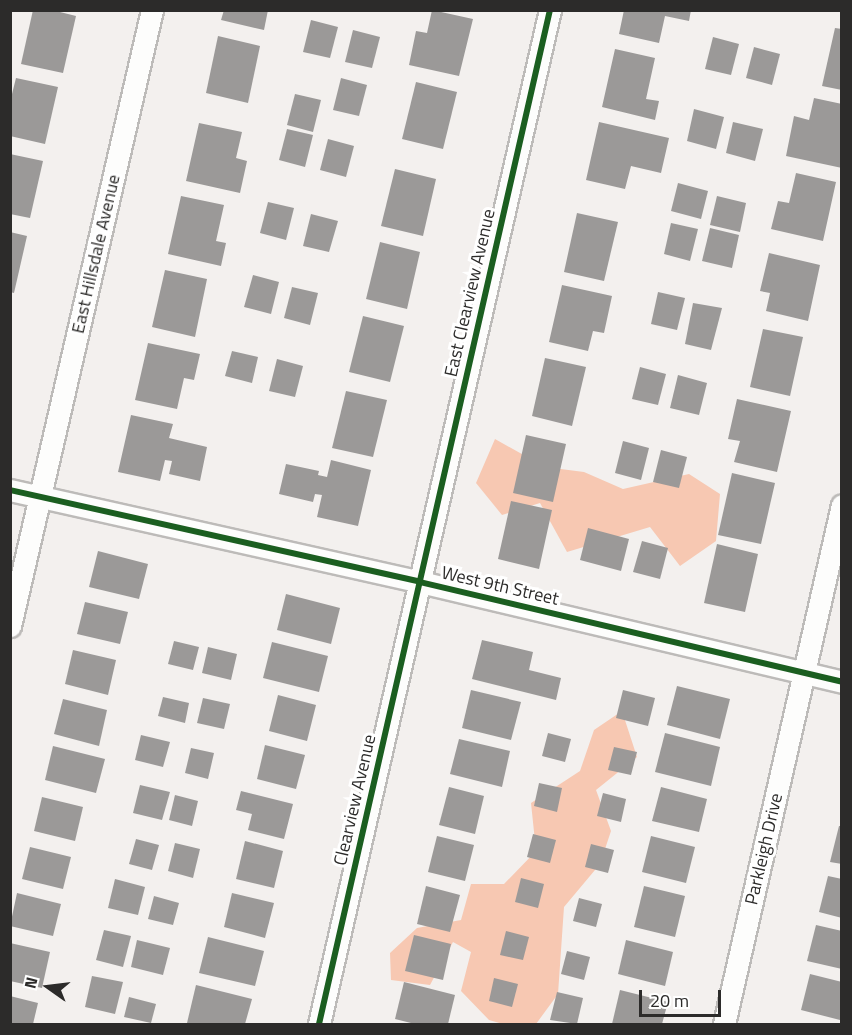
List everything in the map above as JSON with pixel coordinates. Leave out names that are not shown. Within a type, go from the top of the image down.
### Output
[{"type":"street","name":"East Hillsdale Avenue","points":[[10,626],[152,10]]},
{"type":"street","name":"East Clearview Avenue","points":[[420,582],[550,10]]},
{"type":"street","name":"West 9th Street","points":[[10,490],[420,582],[842,682]]},
{"type":"street","name":"Parkleigh Drive","points":[[724,1024],[842,505]]},
{"type":"street","name":"Clearview Avenue","points":[[319,1024],[420,582]]},
{"type":"shaded area","points":[[495,439],[545,467],[584,472],[623,489],[689,474],[720,494],[716,541],[680,566],[650,527],[567,552],[540,503],[502,515],[476,483]]},
{"type":"shaded area","points":[[622,711],[637,757],[596,790],[611,831],[600,864],[564,907],[558,994],[536,1024],[503,1024],[489,1020],[461,991],[471,952],[453,942],[430,985],[391,980],[390,953],[417,928],[461,920],[471,884],[504,884],[536,851],[531,803],[580,771],[594,730]]},
{"type":"building","points":[[33,10],[52,10],[76,16],[63,73],[21,64]]},
{"type":"building","points":[[224,10],[268,10],[264,30],[221,20]]},
{"type":"building","points":[[432,10],[473,19],[459,76],[409,65],[416,31],[427,33]]},
{"type":"building","points":[[624,10],[691,10],[689,21],[665,16],[659,43],[619,34]]},
{"type":"building","points":[[311,20],[338,27],[330,58],[303,52]]},
{"type":"building","points":[[835,28],[842,29],[842,90],[822,86]]},
{"type":"building","points":[[353,30],[380,37],[372,68],[345,62]]},
{"type":"building","points":[[218,36],[260,46],[248,103],[206,93]]},
{"type":"building","points":[[713,37],[739,44],[731,75],[705,69]]},
{"type":"building","points":[[754,47],[780,54],[772,85],[746,78]]},
{"type":"building","points":[[615,49],[655,58],[646,99],[659,101],[655,120],[602,107]]},
{"type":"building","points":[[16,78],[58,87],[45,144],[10,136],[10,102]]},
{"type":"building","points":[[341,78],[367,85],[359,116],[333,110]]},
{"type":"building","points":[[416,82],[457,92],[443,149],[402,139]]},
{"type":"building","points":[[295,94],[321,100],[313,132],[287,125]]},
{"type":"building","points":[[814,98],[842,104],[842,168],[786,156],[794,116],[809,120]]},
{"type":"building","points":[[694,109],[724,117],[716,149],[687,141]]},
{"type":"building","points":[[599,122],[669,138],[661,173],[631,166],[625,189],[586,180]]},
{"type":"building","points":[[733,122],[763,129],[755,161],[726,153]]},
{"type":"building","points":[[199,123],[242,132],[236,158],[247,161],[240,193],[186,181]]},
{"type":"building","points":[[287,129],[313,135],[305,167],[279,160]]},
{"type":"building","points":[[328,139],[354,146],[346,177],[320,170]]},
{"type":"building","points":[[10,154],[43,161],[30,218],[10,214]]},
{"type":"building","points":[[395,169],[436,179],[423,236],[381,226]]},
{"type":"building","points":[[796,173],[836,182],[823,241],[771,229],[778,201],[789,203]]},
{"type":"building","points":[[678,183],[708,191],[701,219],[671,211]]},
{"type":"building","points":[[181,196],[224,205],[216,241],[226,243],[221,266],[168,254]]},
{"type":"building","points":[[717,196],[746,203],[740,232],[710,225]]},
{"type":"building","points":[[268,202],[294,208],[286,240],[260,233]]},
{"type":"building","points":[[577,213],[618,222],[604,281],[564,272]]},
{"type":"building","points":[[311,214],[338,221],[329,252],[303,246]]},
{"type":"building","points":[[671,223],[698,229],[690,261],[664,254]]},
{"type":"building","points":[[710,228],[739,235],[732,268],[702,261]]},
{"type":"building","points":[[10,232],[27,236],[14,293],[10,292]]},
{"type":"building","points":[[380,242],[420,252],[407,309],[366,299]]},
{"type":"building","points":[[769,253],[820,265],[808,321],[766,311],[770,293],[760,291]]},
{"type":"building","points":[[165,270],[207,279],[195,337],[152,327]]},
{"type":"building","points":[[253,275],[279,282],[271,314],[244,307]]},
{"type":"building","points":[[562,285],[612,296],[604,333],[593,331],[588,351],[549,342]]},
{"type":"building","points":[[292,287],[318,293],[310,325],[284,318]]},
{"type":"building","points":[[658,292],[685,298],[677,330],[651,324]]},
{"type":"building","points":[[693,303],[722,308],[711,350],[685,344]]},
{"type":"building","points":[[363,316],[404,326],[390,382],[349,372]]},
{"type":"building","points":[[763,329],[803,337],[790,396],[750,387]]},
{"type":"building","points":[[148,343],[200,354],[194,380],[184,378],[177,409],[135,400]]},
{"type":"building","points":[[232,351],[258,357],[252,383],[225,376]]},
{"type":"building","points":[[545,358],[586,367],[572,426],[532,416]]},
{"type":"building","points":[[277,359],[303,366],[295,397],[269,391]]},
{"type":"building","points":[[640,367],[666,374],[658,405],[632,399]]},
{"type":"building","points":[[678,375],[707,383],[699,415],[670,408]]},
{"type":"building","points":[[346,391],[387,400],[373,457],[332,448]]},
{"type":"building","points":[[737,399],[791,411],[777,472],[734,462],[740,441],[728,439]]},
{"type":"building","points":[[131,415],[173,424],[169,438],[207,447],[200,481],[169,474],[172,461],[165,460],[160,481],[118,472]]},
{"type":"building","points":[[526,435],[566,444],[553,502],[513,493]]},
{"type":"building","points":[[623,441],[649,448],[641,480],[615,473]]},
{"type":"building","points":[[661,450],[687,457],[679,488],[653,482]]},
{"type":"building","points":[[331,460],[371,470],[358,526],[317,517],[322,495],[315,494],[313,502],[279,494],[286,464],[319,471],[318,475],[327,477]]},
{"type":"building","points":[[732,473],[775,483],[761,544],[718,535]]},
{"type":"building","points":[[511,501],[552,510],[539,569],[498,559]]},
{"type":"building","points":[[588,528],[629,539],[621,571],[580,560]]},
{"type":"building","points":[[642,541],[668,548],[660,579],[633,572]]},
{"type":"building","points":[[717,544],[758,554],[745,612],[704,603]]},
{"type":"building","points":[[98,551],[148,564],[139,599],[89,587]]},
{"type":"building","points":[[286,594],[340,608],[331,644],[277,630]]},
{"type":"building","points":[[85,602],[128,612],[120,644],[77,634]]},
{"type":"building","points":[[482,640],[533,652],[529,670],[561,678],[556,700],[472,679]]},
{"type":"building","points":[[174,641],[199,647],[193,670],[168,664]]},
{"type":"building","points":[[272,642],[328,656],[319,692],[263,678]]},
{"type":"building","points":[[208,647],[237,654],[231,680],[202,673]]},
{"type":"building","points":[[73,650],[116,660],[108,695],[65,684]]},
{"type":"building","points":[[677,686],[730,699],[720,739],[667,725]]},
{"type":"building","points":[[471,690],[521,702],[511,740],[462,728]]},
{"type":"building","points":[[623,690],[655,698],[648,726],[616,718]]},
{"type":"building","points":[[278,695],[316,705],[307,741],[269,731]]},
{"type":"building","points":[[163,697],[189,703],[185,723],[158,716]]},
{"type":"building","points":[[203,698],[230,704],[224,729],[197,723]]},
{"type":"building","points":[[63,699],[107,710],[99,746],[54,734]]},
{"type":"building","points":[[548,733],[571,739],[565,762],[542,756]]},
{"type":"building","points":[[665,733],[720,747],[711,786],[655,772]]},
{"type":"building","points":[[141,735],[170,742],[163,767],[135,760]]},
{"type":"building","points":[[459,739],[510,751],[502,787],[450,774]]},
{"type":"building","points":[[265,745],[305,755],[296,789],[257,779]]},
{"type":"building","points":[[53,746],[105,759],[96,793],[45,780]]},
{"type":"building","points":[[614,747],[637,752],[631,775],[608,770]]},
{"type":"building","points":[[191,748],[214,753],[208,779],[185,773]]},
{"type":"building","points":[[539,783],[562,788],[557,812],[534,806]]},
{"type":"building","points":[[140,785],[170,792],[162,820],[133,813]]},
{"type":"building","points":[[449,787],[484,796],[475,834],[439,825]]},
{"type":"building","points":[[661,787],[707,799],[699,832],[652,821]]},
{"type":"building","points":[[241,791],[293,804],[284,839],[248,830],[252,814],[236,810]]},
{"type":"building","points":[[603,793],[626,799],[621,822],[597,816]]},
{"type":"building","points":[[175,795],[198,801],[192,826],[169,820]]},
{"type":"building","points":[[42,797],[83,807],[75,841],[34,831]]},
{"type":"building","points":[[839,826],[842,826],[842,864],[830,862]]},
{"type":"building","points":[[533,834],[556,840],[550,863],[527,857]]},
{"type":"building","points":[[437,836],[474,845],[465,881],[428,872]]},
{"type":"building","points":[[651,836],[695,847],[686,883],[642,872]]},
{"type":"building","points":[[136,839],[159,845],[152,870],[129,864]]},
{"type":"building","points":[[245,841],[283,851],[274,888],[236,879]]},
{"type":"building","points":[[175,843],[200,849],[193,878],[168,871]]},
{"type":"building","points":[[591,844],[614,850],[608,873],[585,867]]},
{"type":"building","points":[[30,847],[71,857],[63,889],[22,879]]},
{"type":"building","points":[[828,876],[842,879],[842,918],[819,912]]},
{"type":"building","points":[[521,878],[544,884],[538,908],[515,902]]},
{"type":"building","points":[[115,879],[145,887],[138,915],[108,908]]},
{"type":"building","points":[[426,886],[460,895],[450,932],[417,924]]},
{"type":"building","points":[[644,886],[685,896],[675,937],[634,927]]},
{"type":"building","points":[[17,893],[61,904],[53,936],[10,926]]},
{"type":"building","points":[[232,893],[274,903],[265,938],[224,927]]},
{"type":"building","points":[[154,896],[179,903],[173,925],[148,919]]},
{"type":"building","points":[[579,898],[602,904],[596,927],[573,921]]},
{"type":"building","points":[[816,925],[842,931],[842,969],[807,961]]},
{"type":"building","points":[[104,930],[131,936],[123,967],[96,960]]},
{"type":"building","points":[[506,931],[529,937],[523,960],[500,955]]},
{"type":"building","points":[[414,935],[451,944],[443,980],[405,971]]},
{"type":"building","points":[[208,937],[264,951],[255,986],[199,973]]},
{"type":"building","points":[[137,940],[170,948],[163,975],[131,967]]},
{"type":"building","points":[[626,940],[673,952],[665,986],[618,974]]},
{"type":"building","points":[[10,943],[50,952],[42,988],[10,981]]},
{"type":"building","points":[[567,951],[590,957],[584,980],[561,974]]},
{"type":"building","points":[[810,974],[842,982],[840,1020],[801,1010]]},
{"type":"building","points":[[92,976],[123,982],[115,1014],[85,1007]]},
{"type":"building","points":[[494,978],[518,984],[512,1007],[489,1001]]},
{"type":"building","points":[[404,982],[455,995],[448,1024],[415,1024],[395,1019]]},
{"type":"building","points":[[196,985],[252,999],[245,1024],[187,1023]]},
{"type":"building","points":[[620,990],[668,1002],[662,1024],[612,1024]]},
{"type":"building","points":[[557,992],[583,998],[577,1024],[550,1020]]},
{"type":"building","points":[[10,996],[38,1003],[33,1024],[10,1024]]},
{"type":"building","points":[[129,997],[156,1004],[151,1023],[124,1017]]},
{"type":"cycle path","points":[[319,1024],[550,10]]},
{"type":"cycle path","points":[[10,490],[420,582],[842,682]]}]
